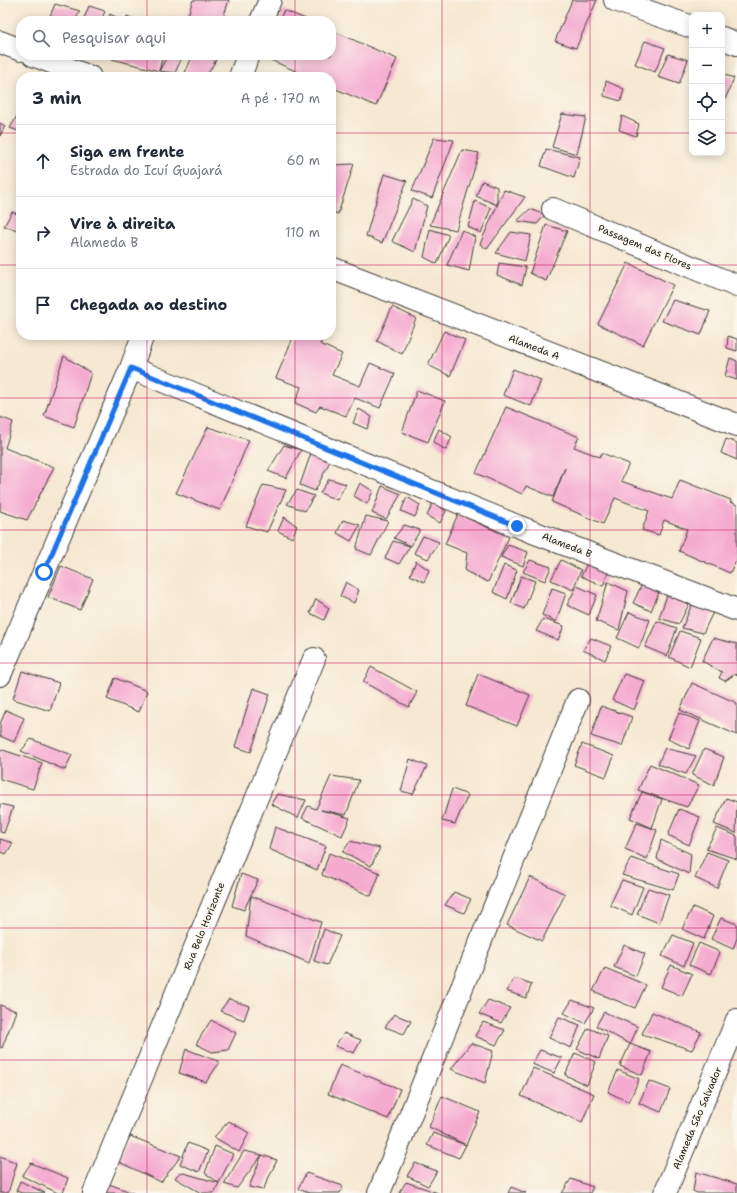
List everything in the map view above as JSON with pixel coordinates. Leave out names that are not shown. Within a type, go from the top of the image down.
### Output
[{"type":"street","points":[[263,16],[270,0]]},
{"type":"street","points":[[615,0],[689,26]]},
{"type":"street","points":[[725,39],[737,44]]},
{"type":"street","points":[[0,42],[16,48]]},
{"type":"street","points":[[46,60],[77,72]]},
{"type":"street","points":[[242,72],[246,60]]},
{"type":"street","name":"Passagem das Flores","points":[[553,209],[737,286]]},
{"type":"street","name":"Alameda A","points":[[336,270],[737,425]]},
{"type":"street","points":[[0,676],[131,368],[141,340]]},
{"type":"street","name":"Alameda B","points":[[131,368],[517,526],[737,610]]},
{"type":"street","name":"Rua Belo Horizonte","points":[[94,1193],[314,659]]},
{"type":"street","points":[[379,1193],[578,700]]},
{"type":"street","name":"Alameda São Salvador","points":[[665,1193],[737,1020]]},
{"type":"building","points":[[193,0],[229,0],[224,16],[188,16]]},
{"type":"building","points":[[572,0],[597,0],[576,48],[555,41]]},
{"type":"building","points":[[55,4],[80,11],[78,16],[50,16]]},
{"type":"building","points":[[89,6],[105,11],[103,16],[85,16]]},
{"type":"building","points":[[284,10],[298,16],[281,16]]},
{"type":"building","points":[[336,32],[397,59],[376,106],[336,89],[336,72],[298,72],[271,60],[336,60]]},
{"type":"building","points":[[645,41],[665,48],[655,72],[635,64]]},
{"type":"building","points":[[668,54],[688,60],[679,84],[658,77]]},
{"type":"building","points":[[116,60],[162,60],[159,71]]},
{"type":"building","points":[[165,60],[181,60],[175,72],[159,71]]},
{"type":"building","points":[[191,60],[216,60],[209,72],[185,72]]},
{"type":"building","points":[[725,75],[734,78],[725,100]]},
{"type":"building","points":[[606,81],[624,89],[621,101],[604,96]]},
{"type":"building","points":[[562,114],[586,117],[577,154],[552,147]]},
{"type":"building","points":[[622,116],[639,124],[636,136],[619,130]]},
{"type":"building","points":[[16,118],[16,130],[10,128]]},
{"type":"building","points":[[0,123],[5,126],[0,136]]},
{"type":"building","points":[[434,138],[454,140],[432,198],[412,191]]},
{"type":"building","points":[[546,149],[580,157],[574,178],[541,166]]},
{"type":"building","points":[[462,150],[479,153],[456,230],[430,225]]},
{"type":"building","points":[[354,164],[338,214],[336,213],[336,165]]},
{"type":"building","points":[[384,174],[407,181],[382,243],[366,236]]},
{"type":"building","points":[[482,181],[497,187],[497,205],[476,196]]},
{"type":"building","points":[[504,190],[525,197],[487,249],[480,244]]},
{"type":"building","points":[[413,199],[427,206],[415,252],[392,241]]},
{"type":"building","points":[[475,201],[491,208],[481,233],[468,227]]},
{"type":"building","points":[[530,209],[545,215],[537,224],[517,221]]},
{"type":"building","points":[[12,212],[16,213],[16,230],[4,226]]},
{"type":"building","points":[[546,225],[567,231],[546,281],[530,273]]},
{"type":"building","points":[[430,229],[449,235],[437,264],[424,257]]},
{"type":"building","points":[[462,230],[475,237],[469,271],[447,265]]},
{"type":"building","points":[[511,232],[531,235],[525,261],[496,253]]},
{"type":"building","points":[[499,263],[526,267],[522,285],[497,275]]},
{"type":"building","points":[[628,263],[673,285],[643,345],[598,324]]},
{"type":"building","points":[[673,300],[710,311],[701,335],[662,321]]},
{"type":"building","points":[[392,307],[416,318],[402,354],[377,341]]},
{"type":"building","points":[[444,331],[465,340],[450,376],[428,365]]},
{"type":"building","points":[[728,336],[737,339],[737,351],[727,348]]},
{"type":"building","points":[[292,340],[322,340],[320,344],[342,354],[332,375],[360,386],[370,363],[395,374],[380,408],[355,398],[346,416],[320,406],[316,412],[295,403],[301,387],[276,378]]},
{"type":"building","points":[[64,356],[91,373],[74,427],[44,416]]},
{"type":"building","points":[[730,358],[737,361],[737,380],[725,376]]},
{"type":"building","points":[[513,369],[541,380],[531,406],[503,395]]},
{"type":"building","points":[[417,390],[445,401],[428,442],[402,432]]},
{"type":"building","points":[[506,407],[579,437],[574,447],[600,457],[602,453],[629,464],[621,481],[672,499],[680,480],[731,500],[730,502],[737,505],[737,562],[735,562],[730,573],[679,551],[687,529],[664,520],[659,535],[642,530],[649,511],[615,498],[603,524],[552,502],[565,468],[553,497],[526,486],[522,494],[476,473]]},
{"type":"building","points":[[359,409],[372,417],[367,429],[353,423]]},
{"type":"building","points":[[0,417],[13,422],[5,448],[54,467],[27,520],[0,511]]},
{"type":"building","points":[[208,427],[249,440],[220,510],[176,493]]},
{"type":"building","points":[[439,429],[452,437],[446,450],[433,442]]},
{"type":"building","points":[[726,439],[737,443],[737,460],[721,453]]},
{"type":"building","points":[[284,445],[301,450],[286,478],[268,471]]},
{"type":"building","points":[[311,453],[332,457],[315,491],[300,485]]},
{"type":"building","points":[[329,479],[346,484],[337,500],[320,493]]},
{"type":"building","points":[[360,483],[373,491],[367,504],[354,496]]},
{"type":"building","points":[[263,485],[286,490],[267,532],[246,526]]},
{"type":"building","points":[[382,486],[401,494],[386,519],[372,513]]},
{"type":"building","points":[[297,490],[314,496],[305,511],[287,504]]},
{"type":"building","points":[[407,497],[420,505],[415,517],[401,511]]},
{"type":"building","points":[[433,502],[446,511],[440,523],[427,516]]},
{"type":"building","points":[[458,514],[509,537],[488,582],[465,571],[467,553],[445,544]]},
{"type":"building","points":[[366,516],[388,521],[371,555],[356,549]]},
{"type":"building","points":[[284,517],[297,526],[292,538],[278,531]]},
{"type":"building","points":[[343,520],[360,525],[351,541],[337,533]]},
{"type":"building","points":[[404,525],[420,530],[411,546],[394,538]]},
{"type":"building","points":[[423,536],[439,542],[428,559],[414,553]]},
{"type":"building","points":[[393,541],[410,546],[399,564],[385,558]]},
{"type":"building","points":[[508,545],[528,552],[523,566],[501,557]]},
{"type":"building","points":[[591,556],[611,565],[603,586],[581,576]]},
{"type":"building","points":[[530,560],[551,567],[545,581],[523,572]]},
{"type":"building","points":[[561,560],[581,570],[573,590],[551,580]]},
{"type":"building","points":[[416,561],[429,570],[424,582],[410,575]]},
{"type":"building","points":[[504,565],[517,570],[507,599],[493,592]]},
{"type":"building","points":[[61,566],[93,579],[80,610],[48,597]]},
{"type":"building","points":[[521,576],[535,581],[524,609],[511,603]]},
{"type":"building","points":[[346,582],[359,590],[354,603],[340,596]]},
{"type":"building","points":[[608,582],[628,591],[619,630],[596,621]]},
{"type":"building","points":[[643,582],[660,590],[651,611],[633,603]]},
{"type":"building","points":[[577,586],[597,595],[589,615],[567,605]]},
{"type":"building","points":[[552,588],[566,593],[556,622],[542,615]]},
{"type":"building","points":[[667,595],[689,604],[679,624],[659,618]]},
{"type":"building","points":[[316,599],[329,608],[324,620],[310,613]]},
{"type":"building","points":[[693,602],[715,608],[703,633],[682,628]]},
{"type":"building","points":[[629,612],[650,620],[639,648],[617,638]]},
{"type":"building","points":[[543,619],[564,626],[558,640],[536,631]]},
{"type":"building","points":[[657,621],[677,628],[667,656],[645,647]]},
{"type":"building","points":[[680,631],[701,638],[690,667],[669,657]]},
{"type":"building","points":[[591,638],[611,646],[605,660],[583,650]]},
{"type":"building","points":[[713,638],[737,644],[737,676],[735,674],[725,681],[719,678],[722,672],[702,661]]},
{"type":"building","points":[[371,667],[417,692],[409,707],[363,682]]},
{"type":"building","points":[[22,671],[59,683],[50,711],[13,699]]},
{"type":"building","points":[[478,674],[530,695],[517,726],[466,706]]},
{"type":"building","points":[[624,674],[645,681],[634,710],[612,700]]},
{"type":"building","points":[[115,678],[147,691],[139,712],[107,699]]},
{"type":"building","points":[[692,683],[737,703],[737,735],[680,710]]},
{"type":"building","points":[[253,688],[270,694],[251,752],[235,747]]},
{"type":"building","points":[[601,706],[632,717],[622,746],[591,736]]},
{"type":"building","points":[[6,710],[24,718],[14,742],[0,736],[0,724]]},
{"type":"building","points":[[679,713],[700,721],[689,749],[668,739]]},
{"type":"building","points":[[31,739],[72,755],[65,770],[21,751]]},
{"type":"building","points":[[582,744],[614,756],[606,777],[574,765]]},
{"type":"building","points":[[665,748],[696,756],[686,774],[658,764]]},
{"type":"building","points":[[0,749],[42,763],[33,789],[0,779]]},
{"type":"building","points":[[704,749],[724,757],[714,785],[692,775]]},
{"type":"building","points":[[410,759],[427,766],[413,794],[401,791]]},
{"type":"building","points":[[650,764],[699,785],[687,807],[638,790]]},
{"type":"building","points":[[331,776],[359,780],[346,815],[321,810],[350,818],[342,836],[302,818],[308,806],[316,809]]},
{"type":"building","points":[[452,789],[468,795],[455,824],[442,821]]},
{"type":"building","points":[[642,792],[662,799],[652,828],[630,818]]},
{"type":"building","points":[[277,794],[306,800],[298,818],[271,804]]},
{"type":"building","points":[[726,798],[737,802],[736,833],[714,824]]},
{"type":"building","points":[[0,804],[13,807],[4,833],[0,832]]},
{"type":"building","points":[[679,809],[700,817],[689,845],[668,835]]},
{"type":"building","points":[[637,823],[657,830],[647,859],[625,849]]},
{"type":"building","points":[[275,827],[326,846],[317,870],[269,849]]},
{"type":"building","points":[[717,828],[737,836],[737,859],[706,849]]},
{"type":"building","points":[[0,839],[13,843],[6,854],[0,852]]},
{"type":"building","points":[[661,840],[691,854],[689,874],[657,859]]},
{"type":"building","points":[[350,841],[380,848],[371,866],[343,852]]},
{"type":"building","points":[[707,852],[728,860],[717,888],[695,878]]},
{"type":"building","points":[[329,853],[380,873],[371,896],[322,875]]},
{"type":"building","points":[[631,858],[679,874],[673,890],[622,875]]},
{"type":"building","points":[[241,874],[258,880],[244,910],[232,906]]},
{"type":"building","points":[[530,877],[565,894],[542,941],[507,925]]},
{"type":"building","points":[[622,880],[643,887],[632,915],[610,905]]},
{"type":"building","points":[[648,888],[669,895],[659,923],[637,914]]},
{"type":"building","points":[[454,892],[471,899],[464,913],[445,905]]},
{"type":"building","points":[[251,896],[321,922],[309,963],[246,936]]},
{"type":"building","points":[[693,907],[713,916],[704,939],[682,929]]},
{"type":"building","points":[[721,918],[737,924],[737,938],[733,949],[711,939]]},
{"type":"building","points":[[324,929],[340,936],[327,965],[314,961]]},
{"type":"building","points":[[673,935],[693,943],[684,966],[662,956]]},
{"type":"building","points":[[699,943],[720,952],[711,974],[689,965]]},
{"type":"building","points":[[624,945],[645,954],[636,976],[614,967]]},
{"type":"building","points":[[671,965],[692,974],[682,996],[661,987]]},
{"type":"building","points":[[605,968],[646,985],[635,1008],[593,991]]},
{"type":"building","points":[[515,978],[532,984],[526,998],[506,991]]},
{"type":"building","points":[[229,999],[249,1006],[244,1020],[220,1011]]},
{"type":"building","points":[[488,1000],[510,1008],[501,1023],[479,1014]]},
{"type":"building","points":[[572,1000],[594,1008],[585,1023],[564,1013]]},
{"type":"building","points":[[0,1005],[16,1011],[2,1048],[0,1047]]},
{"type":"building","points":[[604,1012],[638,1027],[630,1044],[596,1026]]},
{"type":"building","points":[[652,1012],[701,1032],[692,1050],[642,1034]]},
{"type":"building","points":[[394,1014],[411,1021],[404,1034],[385,1027]]},
{"type":"building","points":[[559,1017],[580,1025],[571,1048],[549,1038]]},
{"type":"building","points":[[211,1020],[236,1033],[228,1050],[212,1052],[196,1044]]},
{"type":"building","points":[[483,1022],[505,1030],[496,1045],[475,1036]]},
{"type":"building","points":[[588,1028],[608,1036],[599,1059],[577,1049]]},
{"type":"building","points":[[344,1033],[361,1040],[354,1053],[335,1046]]},
{"type":"building","points":[[471,1043],[493,1051],[485,1083],[451,1069]]},
{"type":"building","points":[[630,1044],[651,1052],[642,1075],[620,1066]]},
{"type":"building","points":[[186,1049],[220,1062],[206,1082],[179,1073]]},
{"type":"building","points":[[540,1050],[562,1058],[554,1073],[532,1064]]},
{"type":"building","points":[[575,1053],[596,1062],[587,1085],[565,1075]]},
{"type":"building","points":[[340,1065],[400,1089],[388,1119],[328,1094]]},
{"type":"building","points":[[533,1068],[594,1094],[582,1122],[521,1096]]},
{"type":"building","points":[[618,1070],[639,1079],[629,1102],[608,1092]]},
{"type":"building","points":[[649,1081],[670,1089],[661,1112],[639,1103]]},
{"type":"building","points":[[442,1096],[480,1112],[466,1145],[429,1127]]},
{"type":"building","points":[[229,1121],[249,1133],[239,1152],[214,1137]]},
{"type":"building","points":[[433,1133],[466,1145],[459,1158],[427,1145]]},
{"type":"building","points":[[130,1136],[181,1156],[161,1182],[117,1161]]},
{"type":"building","points":[[188,1143],[208,1151],[199,1172],[180,1164]]},
{"type":"building","points":[[215,1146],[233,1154],[219,1183],[205,1173]]},
{"type":"building","points":[[244,1151],[262,1155],[237,1188],[224,1184]]},
{"type":"building","points":[[262,1155],[277,1160],[263,1190],[249,1187]]},
{"type":"building","points":[[0,1156],[17,1163],[8,1193],[0,1193]]},
{"type":"building","points":[[31,1163],[68,1178],[63,1193],[58,1193],[22,1176]]},
{"type":"building","points":[[415,1163],[437,1171],[428,1186],[407,1176]]},
{"type":"building","points":[[180,1172],[219,1183],[214,1193],[201,1193],[175,1178]]},
{"type":"building","points":[[696,1172],[737,1184],[737,1193],[697,1193],[693,1191]]},
{"type":"building","points":[[306,1173],[343,1186],[340,1193],[309,1193],[298,1189]]},
{"type":"building","points":[[571,1179],[593,1187],[590,1193],[562,1193]]},
{"type":"building","points":[[20,1181],[45,1193],[22,1193],[16,1191]]},
{"type":"building","points":[[406,1182],[438,1193],[399,1193]]},
{"type":"building","points":[[109,1184],[133,1193],[104,1193]]},
{"type":"building","points":[[511,1187],[526,1193],[508,1193]]},
{"type":"route","points":[[44,572],[131,368],[517,526]]}]
